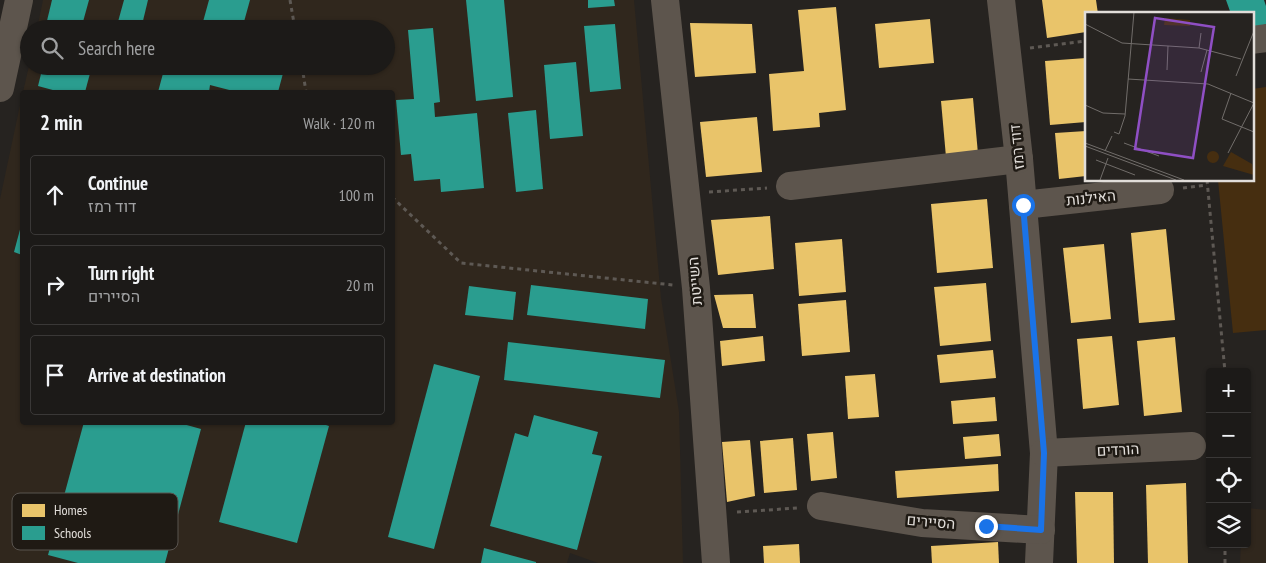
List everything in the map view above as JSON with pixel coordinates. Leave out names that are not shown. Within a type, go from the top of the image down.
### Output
[{"type":"street","points":[[0,88],[3,56],[19,0]]},
{"type":"street","name":"השייטת","points":[[665,0],[696,288],[716,563]]},
{"type":"street","name":"דוד רמז","points":[[1001,0],[1019,158],[1044,453],[1039,563]]},
{"type":"street","points":[[790,186],[1019,158]]},
{"type":"street","name":"האילנות","points":[[1023,205],[1160,190]]},
{"type":"street","name":"הורדים","points":[[1044,453],[1192,446]]},
{"type":"street","name":"הסיירים","points":[[821,506],[922,524],[1041,530]]},
{"type":"path","points":[[290,0],[293,20]]},
{"type":"path","points":[[1006,51],[1085,41]]},
{"type":"path","points":[[303,75],[306,90]]},
{"type":"path","points":[[1206,181],[1225,368]]},
{"type":"path","points":[[686,194],[790,186]]},
{"type":"path","points":[[395,200],[461,263],[696,288]]},
{"type":"path","points":[[712,513],[821,506]]},
{"type":"path","points":[[1225,548],[1225,563]]},
{"type":"shaded area","points":[[43,0],[634,0],[661,298],[679,412],[683,563],[598,563],[570,553],[567,563],[0,563],[0,199],[20,105],[20,425],[395,425],[395,90],[23,90],[27,75],[395,75],[395,20],[39,20]]},
{"type":"shaded area","points":[[1266,87],[1266,330],[1233,333],[1218,181],[1254,181],[1254,89]]},
{"type":"shaded area","points":[[1251,508],[1266,510],[1266,563],[1240,563],[1241,548],[1251,548]]},
{"type":"building: Homes","points":[[1042,0],[1096,0],[1098,12],[1085,12],[1085,32],[1047,38]]},
{"type":"building: Homes","points":[[836,7],[846,110],[819,113],[820,127],[773,131],[769,74],[804,71],[798,10]]},
{"type":"building: Homes","points":[[930,19],[934,63],[879,68],[875,24]]},
{"type":"building: Homes","points":[[690,23],[752,24],[756,73],[695,77]]},
{"type":"building: Homes","points":[[1085,58],[1085,122],[1050,125],[1045,61]]},
{"type":"building: Homes","points":[[973,98],[978,154],[946,157],[941,101]]},
{"type":"building: Homes","points":[[757,117],[762,172],[706,177],[700,122]]},
{"type":"building: Homes","points":[[1085,131],[1085,176],[1059,179],[1055,133]]},
{"type":"building: Homes","points":[[987,199],[993,268],[937,273],[931,204]]},
{"type":"building: Homes","points":[[770,216],[774,269],[718,275],[711,220]]},
{"type":"building: Homes","points":[[1166,229],[1175,320],[1139,323],[1131,233]]},
{"type":"building: Homes","points":[[842,239],[846,292],[799,296],[795,243]]},
{"type":"building: Homes","points":[[1104,244],[1111,319],[1071,323],[1063,248]]},
{"type":"building: Homes","points":[[986,283],[991,341],[940,346],[934,287]]},
{"type":"building: Homes","points":[[753,294],[756,328],[723,328],[714,295]]},
{"type":"building: Homes","points":[[846,300],[850,352],[802,356],[798,304]]},
{"type":"building: Homes","points":[[763,336],[765,361],[722,366],[720,341]]},
{"type":"building: Homes","points":[[1112,336],[1119,405],[1083,409],[1077,339]]},
{"type":"building: Homes","points":[[1175,337],[1182,412],[1144,416],[1137,341]]},
{"type":"building: Homes","points":[[993,350],[996,378],[940,383],[937,355]]},
{"type":"building: Homes","points":[[875,374],[879,417],[848,419],[845,376]]},
{"type":"building: Homes","points":[[995,397],[997,421],[953,424],[951,401]]},
{"type":"building: Homes","points":[[833,432],[837,478],[811,481],[807,434]]},
{"type":"building: Homes","points":[[999,434],[1001,456],[965,459],[963,437]]},
{"type":"building: Homes","points":[[793,438],[797,490],[764,493],[760,441]]},
{"type":"building: Homes","points":[[750,440],[755,496],[727,502],[722,442]]},
{"type":"building: Homes","points":[[998,464],[999,491],[897,498],[895,471]]},
{"type":"building: Homes","points":[[1186,483],[1188,563],[1148,563],[1146,485]]},
{"type":"building: Homes","points":[[1075,492],[1113,492],[1114,563],[1077,563]]},
{"type":"building: Homes","points":[[998,542],[999,563],[932,563],[931,546]]},
{"type":"building: Homes","points":[[799,544],[800,563],[764,563],[763,546]]},
{"type":"building: Schools","points":[[52,0],[89,0],[83,20],[47,20]]},
{"type":"building: Schools","points":[[124,0],[148,0],[143,20],[118,20]]},
{"type":"building: Schools","points":[[209,0],[250,0],[244,20],[203,20]]},
{"type":"building: Schools","points":[[466,0],[504,0],[513,97],[476,101]]},
{"type":"building: Schools","points":[[588,0],[614,0],[615,6],[588,8]]},
{"type":"building: Schools","points":[[1226,0],[1264,0],[1266,24],[1254,29],[1254,12],[1230,12]]},
{"type":"building: Schools","points":[[615,24],[621,89],[590,92],[584,26]]},
{"type":"building: Schools","points":[[433,28],[440,102],[434,103],[435,117],[477,113],[484,188],[441,192],[440,179],[414,181],[411,154],[401,155],[396,100],[414,99],[408,30]]},
{"type":"building: Schools","points":[[576,62],[583,136],[550,139],[544,65]]},
{"type":"building: Schools","points":[[41,75],[90,75],[86,90],[53,90],[38,86]]},
{"type":"building: Schools","points":[[163,75],[283,75],[279,90],[229,90],[210,85],[209,90],[159,90]]},
{"type":"building: Schools","points":[[536,110],[543,189],[516,192],[508,113]]},
{"type":"building: Schools","points":[[20,230],[20,254],[14,252]]},
{"type":"building: Schools","points":[[531,285],[648,299],[645,329],[527,315]]},
{"type":"building: Schools","points":[[469,286],[516,292],[513,320],[465,315]]},
{"type":"building: Schools","points":[[508,342],[665,360],[660,398],[504,380]]},
{"type":"building: Schools","points":[[434,364],[480,376],[434,549],[388,537]]},
{"type":"building: Schools","points":[[534,415],[598,432],[592,454],[602,456],[577,550],[490,526],[515,433],[528,437]]},
{"type":"building: Schools","points":[[83,425],[187,425],[201,429],[178,515],[178,493],[65,493]]},
{"type":"building: Schools","points":[[245,425],[329,426],[297,543],[219,522]]},
{"type":"building: Schools","points":[[484,548],[536,562],[536,563],[481,563]]},
{"type":"building: Schools","points":[[49,550],[168,550],[165,563],[78,563],[48,555]]},
{"type":"route","points":[[986,526],[1041,530],[1044,453],[1023,205]]}]
